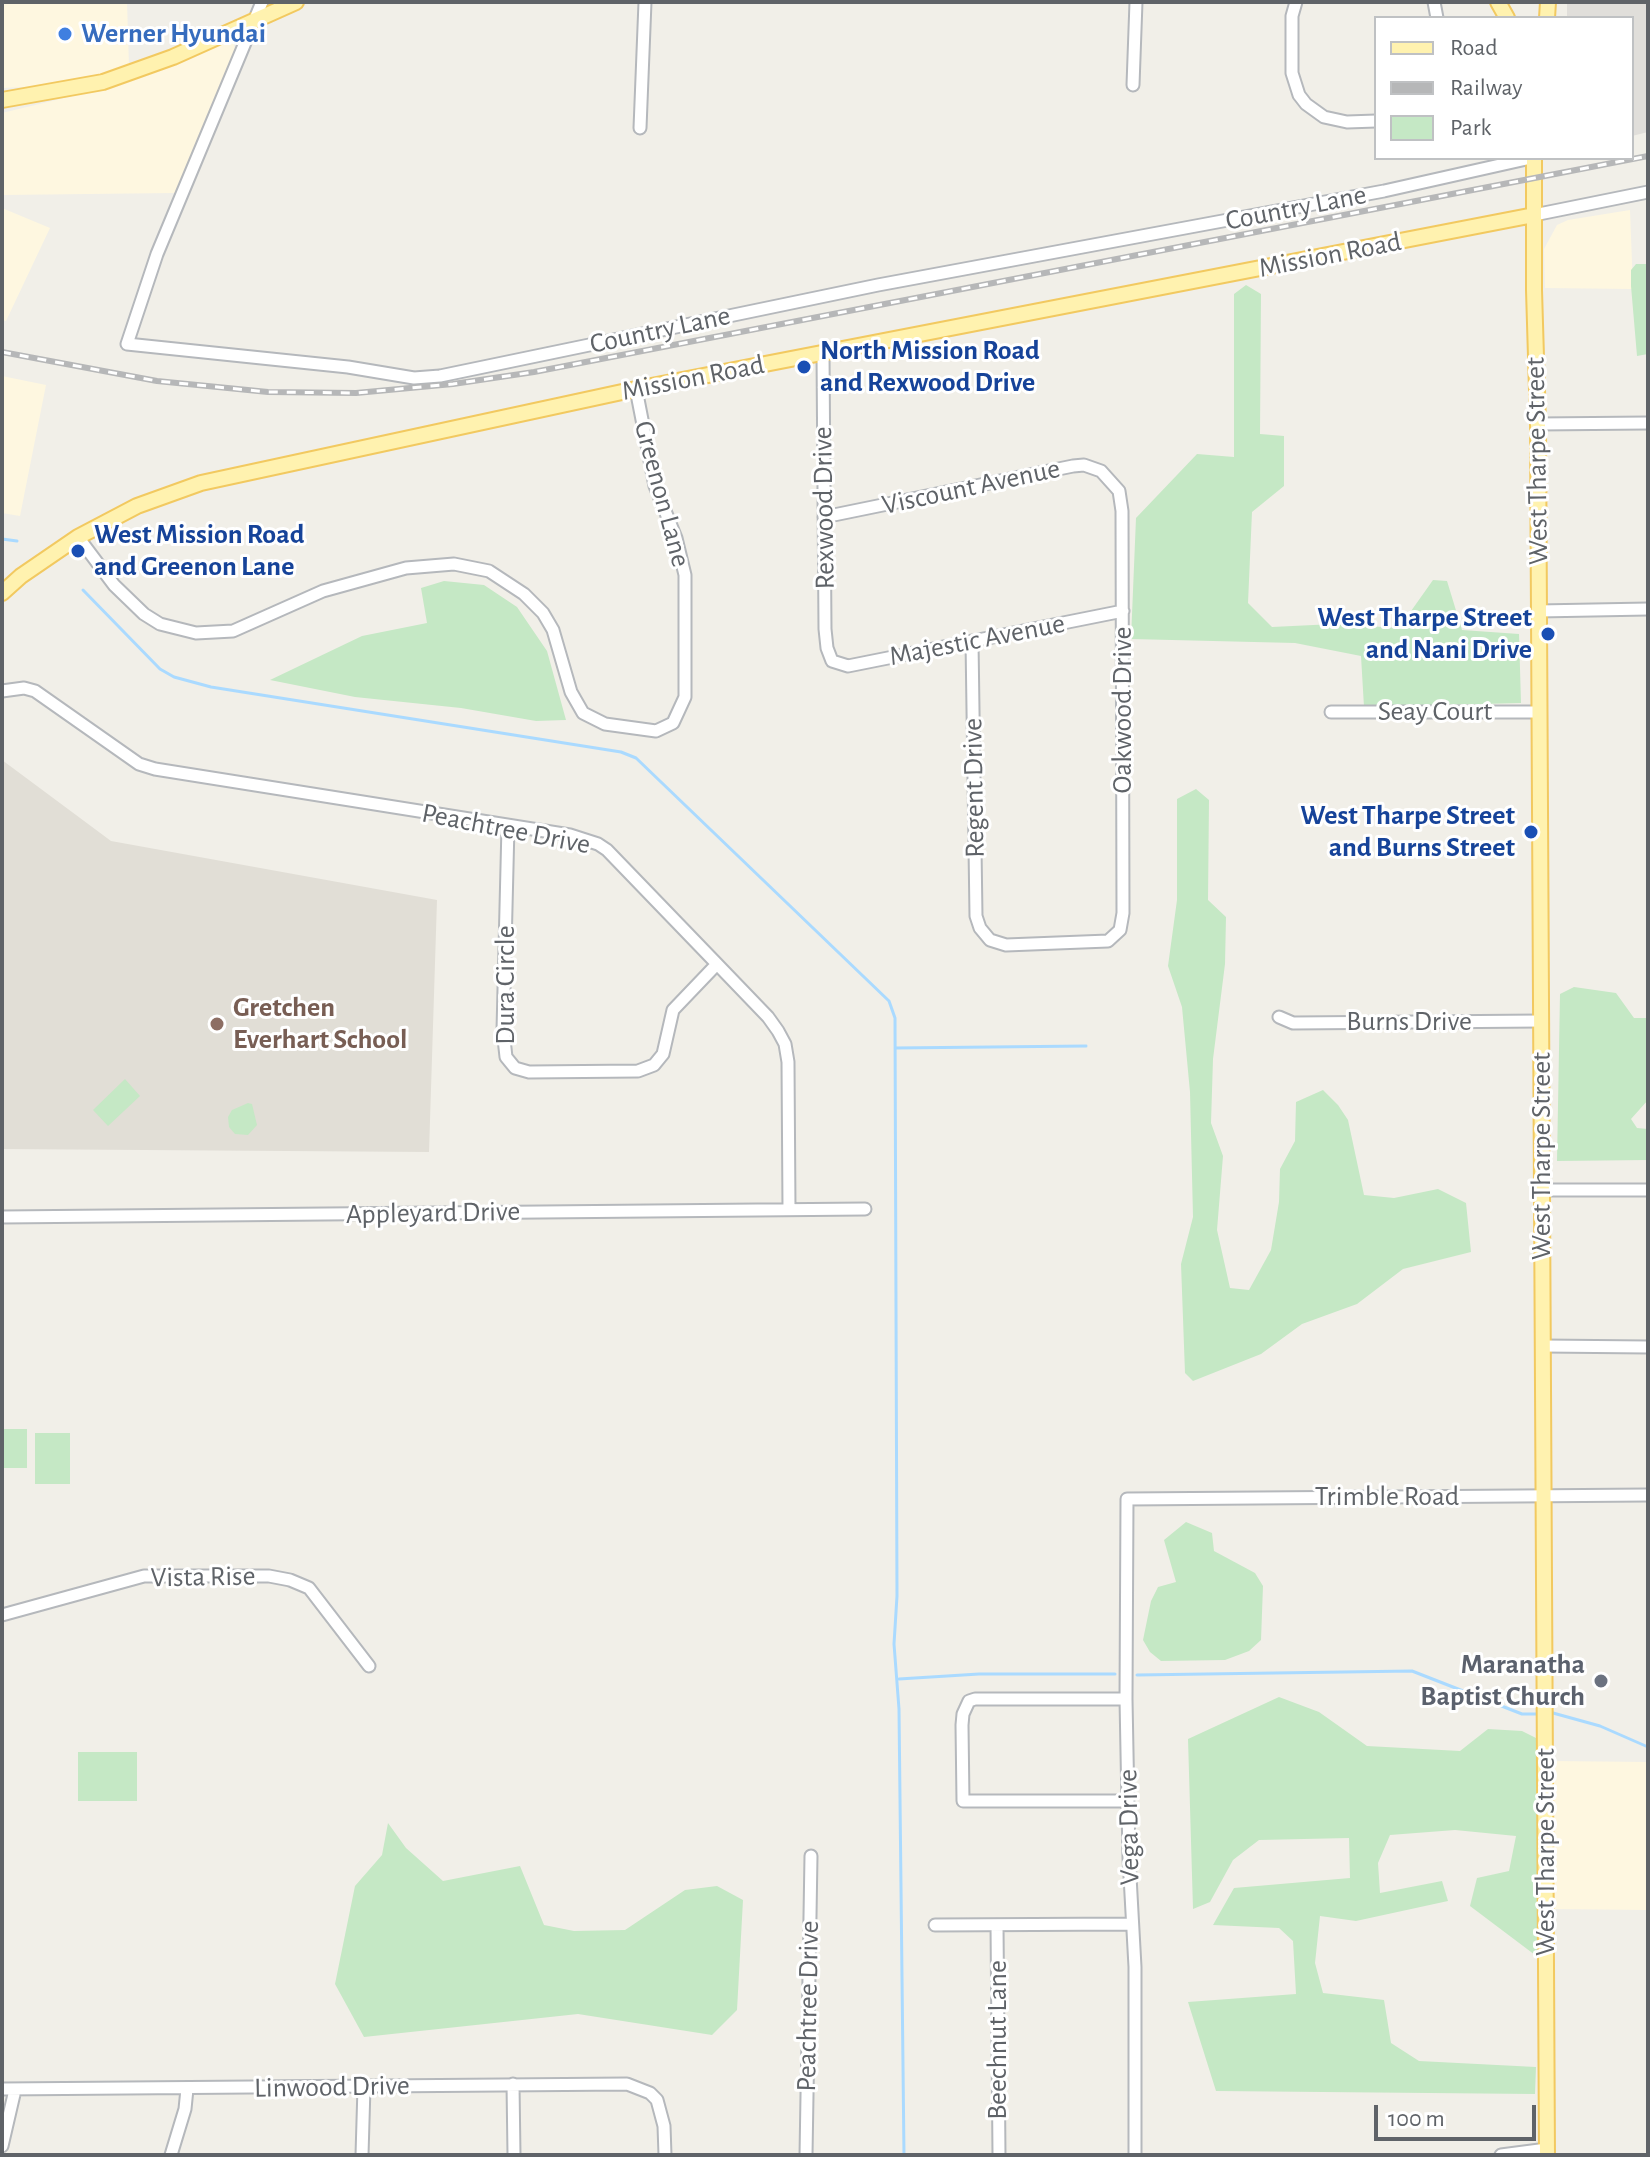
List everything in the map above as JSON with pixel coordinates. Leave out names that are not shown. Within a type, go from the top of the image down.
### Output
[{"type":"main road","points":[[2,100],[103,82],[173,57],[296,2]]},
{"type":"main road","name":"West Tharpe Street","points":[[1533,160],[1538,424],[1547,2152]]},
{"type":"main road","name":"Mission Road","points":[[2,593],[21,576],[78,537],[137,506],[201,483],[636,389],[1534,215]]},
{"type":"street","points":[[255,21],[262,2]]},
{"type":"street","points":[[640,128],[645,2]]},
{"type":"street","points":[[1133,85],[1136,2]]},
{"type":"street","points":[[1296,2],[1292,16],[1292,73],[1299,95],[1314,112],[1324,117],[1347,122],[1374,121]]},
{"type":"street","name":"Country Lane","points":[[255,21],[157,254],[127,344],[348,367],[414,378],[440,376],[878,285],[1399,188],[1524,160]]},
{"type":"street","name":"Mission Road","points":[[1534,215],[1648,192]]},
{"type":"street","name":"Rexwood Drive","points":[[823,353],[825,629],[832,661]]},
{"type":"street","name":"Greenon Lane","points":[[78,537],[114,585],[144,614],[160,624],[196,633],[233,631],[323,591],[406,568],[454,564],[489,571],[524,594],[543,613],[553,630],[571,692],[583,713],[605,724],[656,731],[673,723],[685,697],[685,575],[676,538],[655,486],[636,389]]},
{"type":"street","points":[[1538,424],[1648,423]]},
{"type":"street","name":"Viscount Avenue","points":[[824,517],[1073,466],[1093,467],[1112,482]]},
{"type":"street","name":"Oakwood Drive","points":[[983,935],[1006,945],[1101,943],[1114,937],[1122,923],[1122,511],[1119,491],[1112,482]]},
{"type":"street","points":[[1538,611],[1648,609]]},
{"type":"street","name":"Majestic Avenue","points":[[832,661],[848,666],[1123,611]]},
{"type":"street","name":"Regent Drive","points":[[972,641],[976,916],[983,935]]},
{"type":"street","name":"Peachtree Drive","points":[[2,691],[24,688],[35,691],[139,764],[155,769],[570,835],[598,844],[768,1017],[785,1044],[788,1062],[789,1209]]},
{"type":"street","name":"Seay Court","points":[[1331,712],[1539,712]]},
{"type":"street","name":"Dura Circle","points":[[508,826],[503,1030],[506,1057],[515,1068],[529,1072],[638,1071],[654,1065],[663,1054],[673,1010],[717,964]]},
{"type":"street","name":"Burns Drive","points":[[1279,1017],[1293,1023],[1541,1021]]},
{"type":"street","points":[[1542,1190],[1648,1190]]},
{"type":"street","name":"Appleyard Drive","points":[[2,1217],[865,1209]]},
{"type":"street","points":[[1543,1346],[1648,1347]]},
{"type":"street","name":"Trimble Road","points":[[1127,1499],[1648,1495]]},
{"type":"street","name":"Vega Drive","points":[[1127,1499],[1126,1699],[1135,1967],[1135,2155]]},
{"type":"street","name":"Vista Rise","points":[[2,1615],[144,1576],[269,1576],[309,1588],[369,1666]]},
{"type":"street","points":[[1126,1699],[969,1701],[962,1725],[963,1801],[1128,1801]]},
{"type":"street","name":"Peachtree Drive","points":[[806,2155],[811,1856]]},
{"type":"street","points":[[935,1925],[1132,1924]]},
{"type":"street","name":"Beechnut Lane","points":[[997,1925],[999,2155]]},
{"type":"street","points":[[513,2084],[514,2155]]},
{"type":"street","name":"Linwood Drive","points":[[2,2089],[627,2084],[650,2093],[657,2100],[664,2126],[665,2155]]},
{"type":"street","points":[[362,2155],[364,2087]]},
{"type":"street","points":[[171,2155],[185,2109],[187,2089]]},
{"type":"street","points":[[2,2146],[15,2090]]},
{"type":"street","points":[[1501,2155],[1547,2152]]},
{"type":"shaded area","name":"Werner Hyundai","points":[[2,2],[127,2],[129,66],[91,78],[45,86],[2,88]]},
{"type":"shaded area","points":[[1567,2],[1648,2],[1648,132],[1634,136],[1634,16],[1567,16]]},
{"type":"shaded area","points":[[233,39],[236,55],[175,193],[2,195],[2,113],[110,87]]},
{"type":"shaded area","points":[[2,208],[50,228],[6,321],[2,320]]},
{"type":"shaded area","points":[[1630,210],[1633,289],[1545,288],[1544,249],[1557,225],[1568,220]]},
{"type":"shaded area","points":[[2,376],[46,385],[20,516],[2,513]]},
{"type":"shaded area","name":"Gretchen Everhart School","points":[[2,760],[111,841],[437,900],[429,1152],[2,1149]]},
{"type":"shaded area","points":[[1551,1761],[1648,1762],[1648,1910],[1553,1909]]},
{"type":"green space","points":[[1636,264],[1648,264],[1648,354],[1637,356],[1631,286],[1631,270]]},
{"type":"green space","points":[[1246,285],[1261,294],[1260,434],[1284,436],[1284,486],[1252,512],[1248,603],[1272,627],[1334,624],[1399,628],[1433,580],[1447,581],[1462,630],[1519,634],[1521,703],[1364,707],[1361,656],[1295,643],[1131,639],[1136,518],[1197,454],[1234,457],[1234,294]]},
{"type":"green space","points":[[444,581],[484,585],[517,607],[547,651],[566,720],[536,721],[461,708],[355,697],[270,680],[362,636],[427,623],[421,588]]},
{"type":"green space","points":[[1196,789],[1209,800],[1208,900],[1226,917],[1225,964],[1213,1059],[1211,1123],[1223,1156],[1217,1230],[1230,1288],[1249,1290],[1271,1250],[1279,1202],[1280,1169],[1295,1141],[1296,1102],[1323,1090],[1348,1120],[1364,1195],[1394,1198],[1438,1189],[1466,1203],[1471,1252],[1403,1269],[1357,1304],[1302,1324],[1261,1354],[1193,1381],[1185,1373],[1181,1264],[1193,1217],[1190,1092],[1182,1007],[1168,966],[1177,900],[1177,799]]},
{"type":"green space","points":[[1574,987],[1616,993],[1634,1018],[1648,1018],[1648,1100],[1631,1119],[1637,1128],[1648,1129],[1648,1160],[1557,1161],[1560,994]]},
{"type":"green space","points":[[125,1079],[140,1096],[108,1126],[93,1110]]},
{"type":"green space","points":[[252,1104],[257,1125],[248,1135],[235,1134],[229,1127],[228,1117],[232,1110]]},
{"type":"green space","points":[[2,1429],[27,1429],[27,1468],[2,1468]]},
{"type":"green space","points":[[35,1433],[70,1433],[70,1484],[35,1484]]},
{"type":"green space","points":[[1186,1522],[1212,1533],[1214,1551],[1255,1573],[1263,1586],[1261,1640],[1249,1651],[1225,1660],[1161,1661],[1150,1652],[1143,1640],[1151,1601],[1158,1587],[1176,1582],[1164,1540]]},
{"type":"green space","points":[[1279,1697],[1319,1712],[1367,1746],[1460,1751],[1488,1729],[1522,1731],[1538,1739],[1539,1958],[1470,1906],[1477,1878],[1509,1871],[1516,1836],[1455,1830],[1390,1835],[1378,1863],[1380,1893],[1442,1881],[1448,1901],[1356,1921],[1320,1916],[1315,1963],[1323,1993],[1384,2000],[1391,2043],[1419,2061],[1536,2067],[1535,2094],[1216,2091],[1188,2002],[1296,1994],[1293,1941],[1279,1928],[1213,1925],[1234,1888],[1350,1878],[1349,1838],[1259,1840],[1233,1860],[1210,1902],[1193,1909],[1188,1739]]},
{"type":"green space","points":[[78,1752],[137,1752],[137,1801],[78,1801]]},
{"type":"green space","points":[[388,1823],[406,1848],[443,1881],[520,1866],[544,1925],[574,1931],[625,1930],[685,1890],[717,1886],[743,1900],[737,2010],[712,2035],[578,2014],[364,2037],[335,1984],[355,1886],[382,1855]]},
{"type":"waterway","points":[[2,539],[17,541]]},
{"type":"waterway","points":[[83,590],[160,669],[174,677],[211,687],[621,752],[636,758],[889,1001],[895,1018],[897,1596],[894,1644],[899,1709],[904,2155]]},
{"type":"waterway","points":[[895,1048],[1086,1046]]},
{"type":"waterway","points":[[1137,1675],[1412,1671],[1522,1714],[1538,1714]]},
{"type":"waterway","points":[[899,1679],[979,1674],[1115,1674]]},
{"type":"waterway","points":[[1553,1713],[1600,1726],[1648,1747]]},
{"type":"railway","points":[[1634,159],[1648,156]]},
{"type":"railway","points":[[2,352],[157,381],[268,392],[356,393],[453,384],[534,372],[1627,160]]},
{"type":"place","name":"Werner Hyundai","points":[[65,34]]},
{"type":"place","name":"North Mission Road and Rexwood Drive","points":[[804,367]]},
{"type":"place","name":"West Mission Road and Greenon Lane","points":[[78,551]]},
{"type":"place","name":"West Tharpe Street and Nani Drive","points":[[1548,634]]},
{"type":"place","name":"West Tharpe Street and Burns Street","points":[[1531,832]]},
{"type":"place","name":"Gretchen Everhart School","points":[[217,1024]]},
{"type":"place","name":"Maranatha Baptist Church","points":[[1601,1681]]}]
